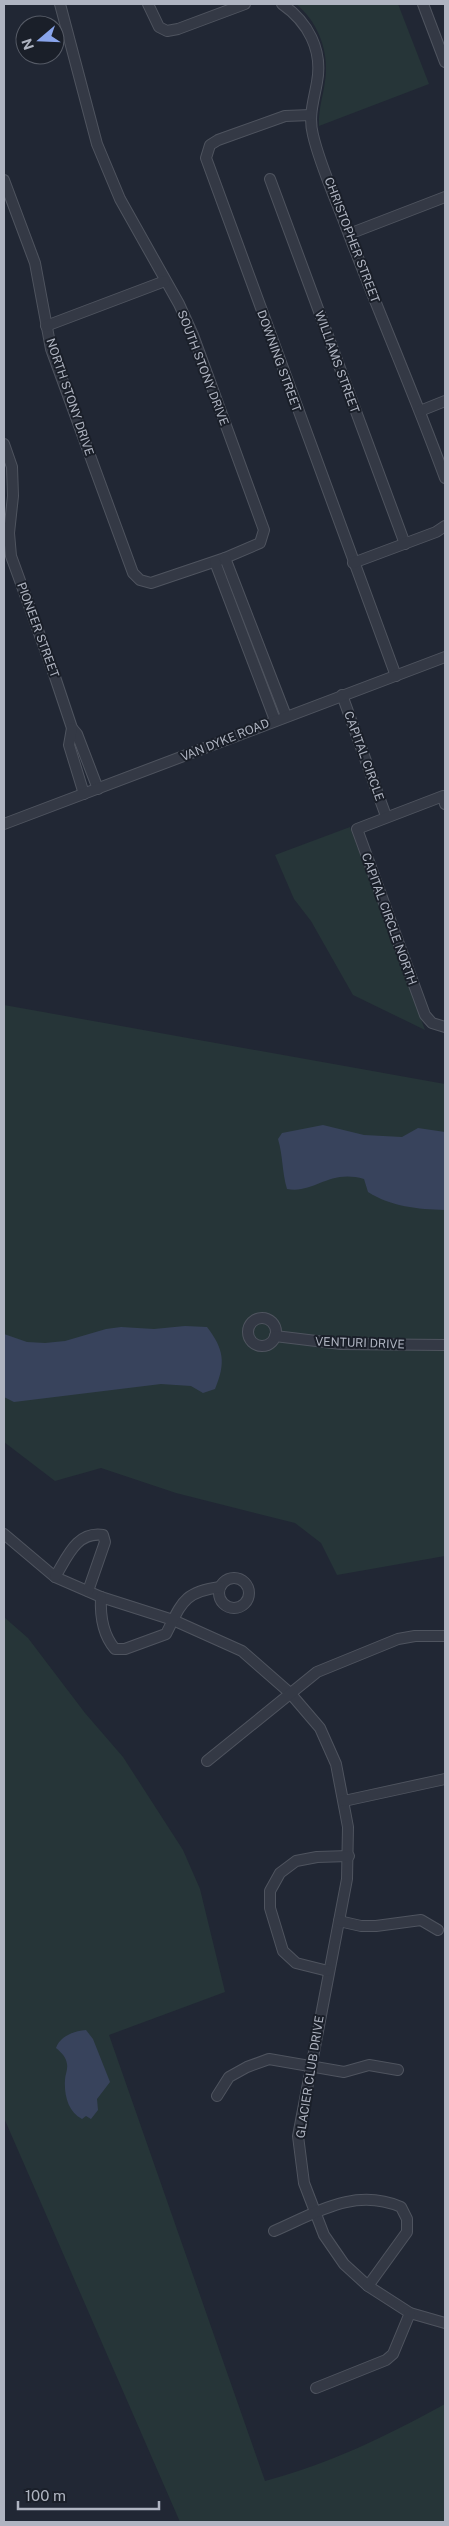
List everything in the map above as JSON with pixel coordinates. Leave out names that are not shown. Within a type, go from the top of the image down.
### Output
[{"type":"street","name":"SOUTH STONY DRIVE","points":[[60,4],[97,144],[120,199],[193,335],[264,530],[260,543],[225,558],[151,583],[140,580]]},
{"type":"street","points":[[148,4],[156,23],[168,31],[246,4]]},
{"type":"street","name":"CHRISTOPHER STREET","points":[[282,4],[304,24],[315,48],[318,72],[311,115],[315,142],[445,478]]},
{"type":"street","points":[[423,4],[445,62]]},
{"type":"street","name":"DOWNING STREET","points":[[311,115],[285,116],[218,140],[210,145],[206,158],[396,676]]},
{"type":"street","name":"WILLIAMS STREET","points":[[270,179],[404,544]]},
{"type":"street","name":"NORTH STONY DRIVE","points":[[4,180],[35,263],[51,350],[129,563],[133,573],[140,580]]},
{"type":"street","points":[[349,234],[445,197]]},
{"type":"street","points":[[46,326],[165,281]]},
{"type":"street","points":[[420,411],[445,402]]},
{"type":"street","name":"PIONEER STREET","points":[[4,444],[12,467],[8,481],[11,556],[56,677],[72,728],[77,734],[98,789]]},
{"type":"street","points":[[353,563],[436,532],[445,526]]},
{"type":"street","points":[[225,558],[286,716]]},
{"type":"street","points":[[215,562],[275,720]]},
{"type":"street","name":"VAN DYKE ROAD","points":[[4,824],[445,657]]},
{"type":"street","name":"CAPITAL CIRCLE","points":[[342,695],[386,816]]},
{"type":"street","name":"PIONEER STREET","points":[[72,728],[69,744],[84,794]]},
{"type":"street","points":[[386,816],[443,796],[445,804]]},
{"type":"street","name":"CAPITAL CIRCLE NORTH","points":[[386,816],[356,829],[425,1015],[432,1023],[445,1027]]},
{"type":"street","name":"VENTURI DRIVE","points":[[275,1336],[341,1344],[445,1345]]},
{"type":"street","name":"GLACIER CLUB DRIVE","points":[[4,1534],[55,1577],[101,1597],[173,1620],[242,1651],[290,1693],[320,1728],[336,1764],[344,1801],[349,1856],[347,1879],[298,2136],[304,2183],[324,2235],[344,2264],[368,2286],[410,2313],[445,2322]]},
{"type":"street","points":[[55,1577],[75,1544],[83,1537],[94,1534],[103,1535],[105,1542],[88,1591]]},
{"type":"street","points":[[101,1597],[102,1625],[109,1642],[115,1650],[125,1649],[166,1634],[182,1602],[190,1595],[200,1589],[220,1587]]},
{"type":"street","points":[[207,1761],[317,1672],[398,1639],[415,1636],[445,1636]]},
{"type":"street","points":[[344,1801],[445,1779]]},
{"type":"street","points":[[328,1971],[296,1963],[283,1952],[270,1908],[270,1891],[280,1873],[296,1861],[318,1857],[349,1856]]},
{"type":"street","points":[[338,1920],[360,1926],[376,1926],[421,1920],[438,1930]]},
{"type":"street","points":[[217,2096],[229,2077],[254,2064],[269,2060],[344,2072],[369,2065],[398,2070]]},
{"type":"street","points":[[274,2231],[350,2200],[388,2202],[401,2207],[407,2219],[408,2232],[368,2286]]},
{"type":"street","points":[[316,2388],[386,2360],[393,2354],[410,2313]]},
{"type":"shaded area","points":[[296,4],[398,4],[429,84],[319,126],[326,72],[325,53],[315,26]]},
{"type":"shaded area","points":[[350,827],[425,1030],[353,995],[311,921],[294,899],[275,855]]},
{"type":"shaded area","points":[[4,1005],[445,1084],[445,1556],[337,1575],[321,1543],[295,1523],[176,1493],[101,1468],[55,1481],[4,1442]]},
{"type":"shaded area","points":[[4,1617],[28,1638],[85,1713],[123,1757],[183,1850],[200,1889],[225,1992],[109,2035],[265,2481],[334,2458],[402,2427],[445,2404],[445,2522],[180,2522],[4,2118]]},
{"type":"water","points":[[323,1125],[364,1135],[402,1137],[418,1128],[445,1132],[445,1210],[415,1208],[386,1201],[368,1192],[364,1179],[352,1177],[331,1179],[297,1190],[287,1189],[278,1139],[282,1133]]},
{"type":"water","points":[[185,1326],[207,1327],[217,1342],[222,1357],[222,1364],[215,1389],[203,1393],[191,1386],[161,1384],[14,1402],[4,1397],[4,1334],[27,1342],[45,1343],[65,1341],[106,1329],[121,1327],[154,1329]]},
{"type":"water","points":[[86,2030],[93,2039],[110,2082],[97,2099],[98,2110],[91,2119],[86,2116],[82,2119],[70,2108],[65,2091],[67,2066],[63,2055],[56,2048],[61,2040],[68,2035]]}]
